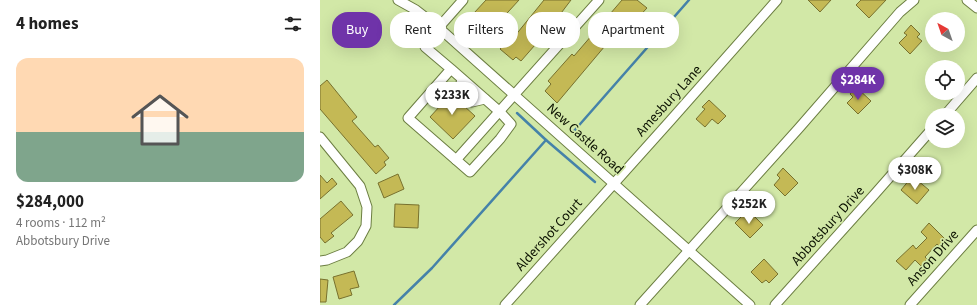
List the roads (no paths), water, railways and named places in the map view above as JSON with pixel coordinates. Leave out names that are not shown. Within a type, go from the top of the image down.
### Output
[{"type":"street","name":"New Castle Road","points":[[398,0],[419,12]]},
{"type":"street","points":[[446,18],[463,0]]},
{"type":"street","points":[[456,160],[599,0]]},
{"type":"street","name":"Amesbury Lane","points":[[613,184],[777,0]]},
{"type":"street","points":[[640,305],[799,128],[900,12],[914,0]]},
{"type":"street","points":[[967,0],[977,8]]},
{"type":"street","name":"New Castle Road","points":[[446,34],[750,305]]},
{"type":"street","points":[[426,48],[451,69],[500,112],[511,124],[500,139],[470,172],[408,118],[451,69]]},
{"type":"street","points":[[951,108],[977,78]]},
{"type":"street","points":[[462,79],[460,87],[461,94],[468,101],[472,102],[485,99]]},
{"type":"street","points":[[320,137],[360,186],[367,207],[366,226],[358,241],[347,252],[327,260],[320,261]]},
{"type":"street","name":"Abbotsbury Drive","points":[[775,305],[925,137]]},
{"type":"street","name":"Aldershot Court","points":[[505,305],[613,184]]},
{"type":"street","name":"Anson Drive","points":[[910,305],[977,230]]},
{"type":"waterway","points":[[574,131],[689,0]]},
{"type":"waterway","points":[[517,113],[595,182]]},
{"type":"waterway","points":[[394,305],[432,268],[546,140]]}]
